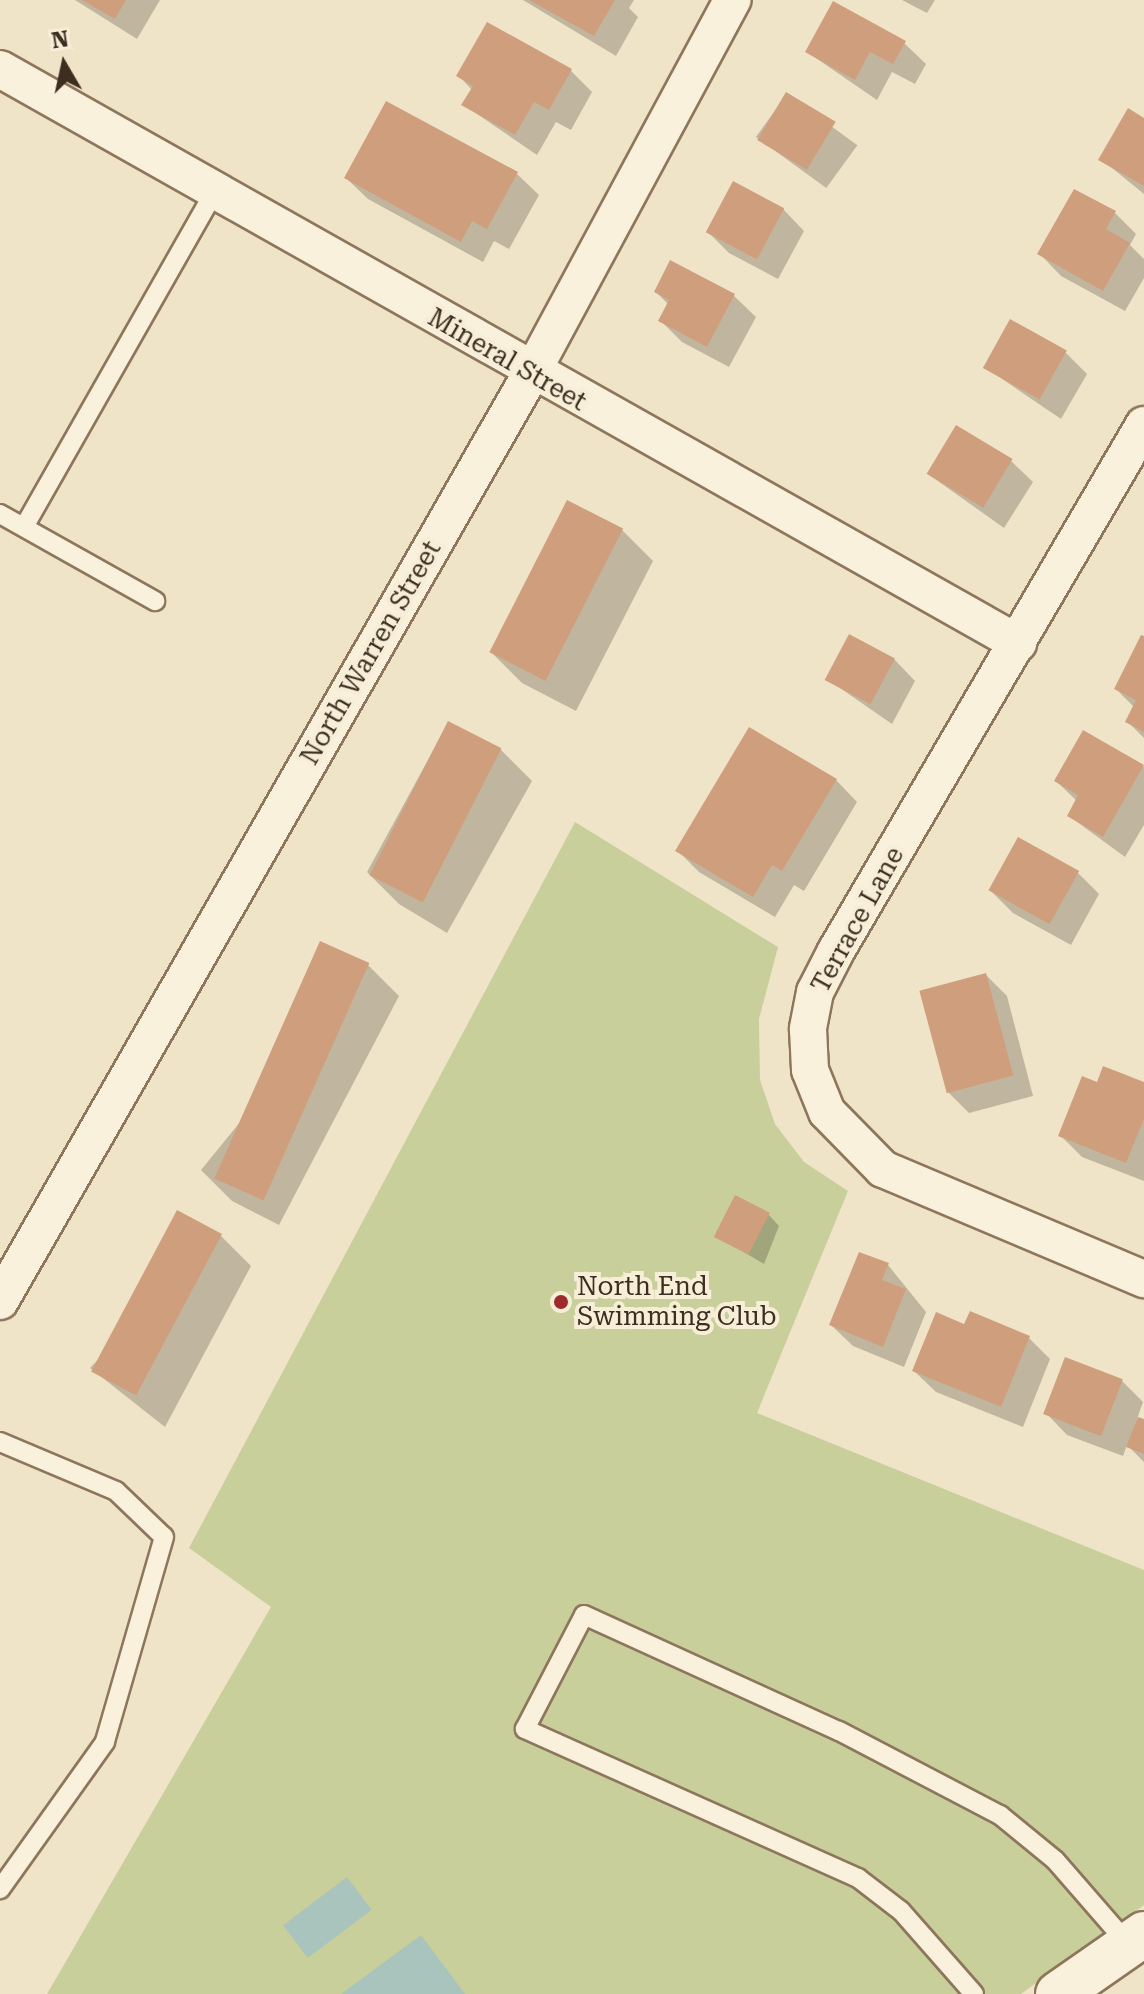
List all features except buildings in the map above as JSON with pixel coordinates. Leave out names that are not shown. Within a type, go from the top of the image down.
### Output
[{"type":"street","name":"North Warren Street","points":[[0,1301],[531,374],[732,0]]},
{"type":"street","name":"Mineral Street","points":[[0,69],[531,374],[1018,643]]},
{"type":"street","name":"Terrace Lane","points":[[1144,425],[815,992],[810,1070],[827,1112],[883,1169],[1144,1279]]},
{"type":"street","points":[[1058,1994],[1136,1939]]},
{"type":"lane","points":[[24,527],[214,192]]},
{"type":"lane","points":[[0,514],[155,601]]},
{"type":"lane","points":[[0,1442],[116,1491],[164,1537],[105,1742],[0,1889]]},
{"type":"lane","points":[[974,1994],[912,1922],[858,1878],[525,1729],[584,1615],[839,1731],[1000,1815],[1136,1939]]},
{"type":"green space","name":"North End Swimming Club","points":[[575,822],[778,947],[759,1019],[760,1080],[775,1124],[804,1162],[848,1191],[757,1413],[1144,1570],[1144,1905],[1021,1994],[47,1994],[271,1607],[189,1548]]},
{"type":"water","points":[[347,1877],[372,1910],[308,1958],[283,1925]]},
{"type":"water","points":[[421,1935],[465,1994],[341,1994]]},
{"type":"place","name":"North End Swimming Club","points":[[561,1302]]}]
